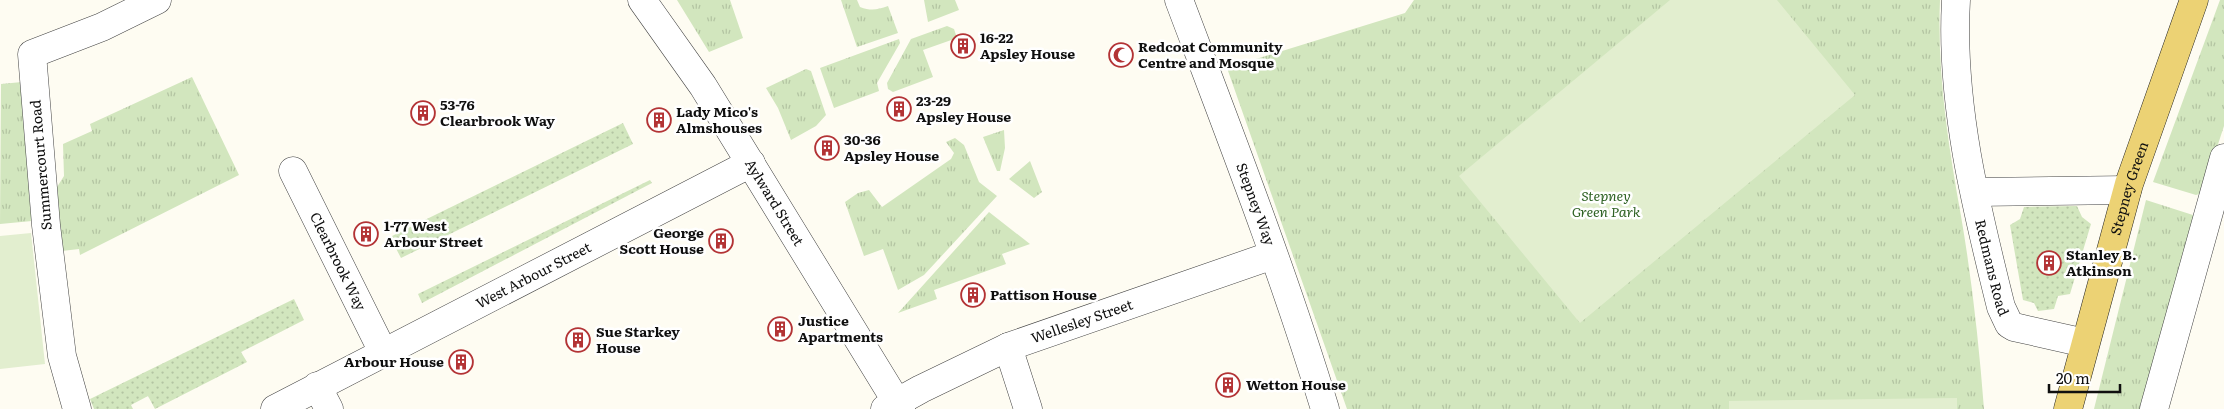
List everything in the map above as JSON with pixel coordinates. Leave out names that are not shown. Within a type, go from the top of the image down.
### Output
[{"type":"main road","name":"Stepney Green","points":[[2068,409],[2127,190],[2194,0]]},
{"type":"street","name":"Summercourt Road","points":[[77,409],[62,356],[46,225],[32,54],[102,27],[157,0]]},
{"type":"street","name":"Aylward Street","points":[[642,0],[703,86],[751,163],[894,407]]},
{"type":"street","name":"Stepney Way","points":[[1179,0],[1306,346],[1325,409]]},
{"type":"street","name":"Redmans Road","points":[[1956,0],[1955,24],[1960,112],[1975,192],[2001,307],[2009,324],[2018,329],[2085,343]]},
{"type":"street","points":[[2154,409],[2224,158]]},
{"type":"street","name":"West Arbour Street","points":[[274,409],[323,398],[383,352],[751,163]]},
{"type":"street","name":"Clearbrook Way","points":[[293,171],[383,352]]},
{"type":"street","points":[[1975,192],[2127,190]]},
{"type":"street","name":"Wellesley Street","points":[[894,407],[936,381],[1008,347],[1273,254]]},
{"type":"street","points":[[1008,347],[1028,409]]},
{"type":"green space","points":[[677,0],[730,0],[743,38],[709,52]]},
{"type":"green space","points":[[841,0],[857,0],[860,7],[867,9],[888,6],[898,33],[857,47]]},
{"type":"green space","points":[[924,0],[955,0],[959,10],[928,22]]},
{"type":"green space","name":"Stepney Green Park","points":[[1414,0],[1940,0],[1940,54],[1944,108],[1972,288],[1984,409],[1347,409],[1227,68],[1405,13]]},
{"type":"green space","points":[[1670,0],[1777,0],[1855,95],[1580,323],[1459,176]]},
{"type":"green space","points":[[2220,0],[2224,0],[2224,126],[2202,193],[2196,195],[2153,182]]},
{"type":"green space","points":[[947,26],[954,29],[957,38],[923,50],[933,77],[893,92],[888,89],[887,83],[911,39]]},
{"type":"green space","points":[[899,39],[900,43],[877,83],[879,91],[834,108],[820,68]]},
{"type":"green space","points":[[806,69],[811,71],[826,115],[816,126],[791,140],[778,108],[766,88]]},
{"type":"green space","points":[[192,77],[239,175],[80,255],[79,249],[62,251],[57,187],[64,176],[63,144],[92,131],[90,124]]},
{"type":"green space","points":[[22,82],[32,169],[29,195],[32,221],[0,224],[1,84]]},
{"type":"green space","points":[[623,123],[633,144],[401,258],[390,237]]},
{"type":"green space","points":[[1004,130],[1005,148],[1000,171],[997,171],[983,137]]},
{"type":"green space","points":[[955,138],[964,145],[979,182],[997,196],[924,275],[898,290],[883,249],[864,256],[845,202],[858,193],[869,190],[882,207],[951,159],[954,153],[946,142]]},
{"type":"green space","points":[[1030,161],[1042,192],[1034,198],[1009,179]]},
{"type":"green space","points":[[650,180],[652,183],[422,303],[418,294]]},
{"type":"green space","points":[[2146,200],[2196,216],[2146,409],[2094,409]]},
{"type":"green space","points":[[2077,206],[2082,217],[2091,224],[2070,294],[2058,296],[2054,309],[2038,311],[2034,303],[2023,300],[2010,225],[2020,219],[2024,207]]},
{"type":"green space","points":[[989,212],[1030,244],[1002,254],[1006,264],[934,290],[937,299],[898,313]]},
{"type":"green space","points":[[31,233],[45,364],[0,369],[0,236]]},
{"type":"green space","points":[[294,299],[304,320],[241,352],[247,362],[155,409],[148,396],[131,405],[133,409],[94,409],[90,399]]},
{"type":"green space","points":[[1957,398],[1957,409],[1729,409],[1729,401]]},
{"type":"place","name":"16-22 Apsley House","points":[[963,46]]},
{"type":"place","name":"Redcoat Community Centre and Mosque","points":[[1121,55]]},
{"type":"place","name":"23-29 Apsley House","points":[[899,109]]},
{"type":"place","name":"53-76 Clearbrook Way","points":[[423,113]]},
{"type":"place","name":"Lady Mico's Almshouses","points":[[659,120]]},
{"type":"place","name":"30-36 Apsley House","points":[[827,148]]},
{"type":"place","name":"1-77 West Arbour Street","points":[[366,234]]},
{"type":"place","name":"George Scott House","points":[[721,241]]},
{"type":"place","name":"Stanley B. Atkinson","points":[[2049,263]]},
{"type":"place","name":"Pattison House","points":[[973,295]]},
{"type":"place","name":"Justice Apartments","points":[[780,329]]},
{"type":"place","name":"Sue Starkey House","points":[[578,340]]},
{"type":"place","name":"Arbour House","points":[[461,362]]},
{"type":"place","name":"Wetton House","points":[[1228,385]]}]
